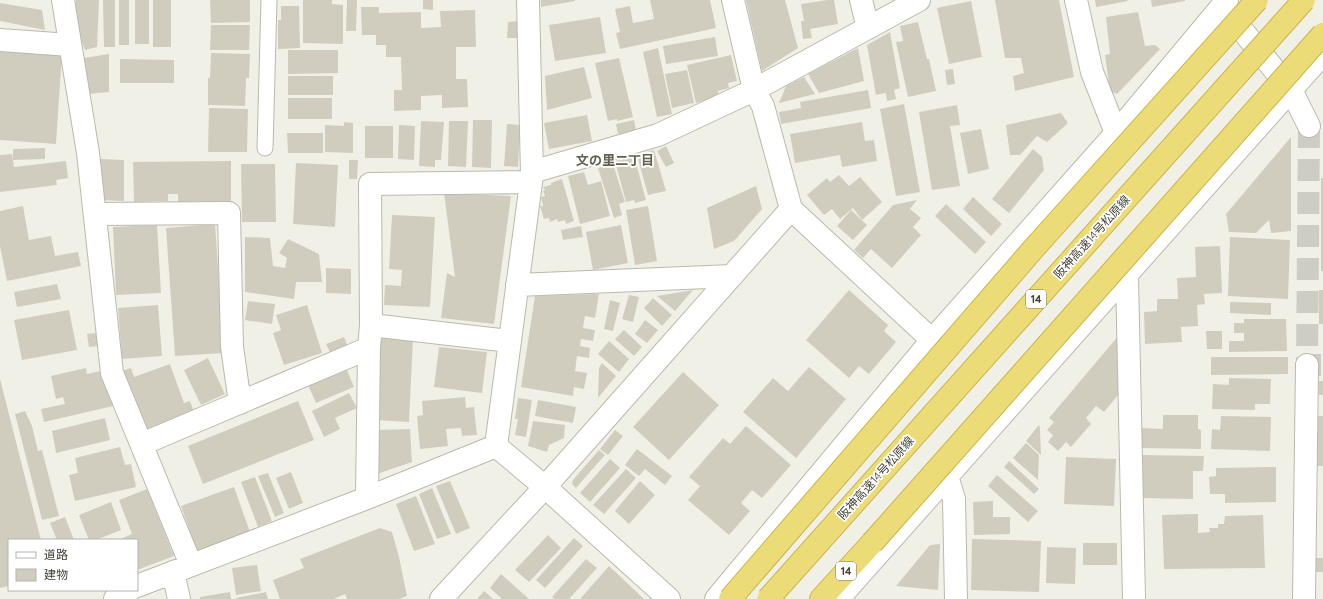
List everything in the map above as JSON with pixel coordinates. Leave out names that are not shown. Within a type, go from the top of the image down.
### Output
[{"type":"highway","points":[[730,599],[1035,247],[1257,0]]},
{"type":"highway","name":"阪神高速14号松原線","points":[[768,599],[1304,0]]},
{"type":"highway","name":"14","points":[[821,599],[1323,34]]},
{"type":"street","points":[[63,0],[88,153],[112,373],[142,444],[182,569],[179,599]]},
{"type":"street","points":[[496,446],[531,177],[528,0]]},
{"type":"street","points":[[733,0],[754,90],[763,106],[791,209],[932,340]]},
{"type":"street","points":[[861,0],[868,28]]},
{"type":"street","points":[[367,498],[369,348],[371,325],[370,184],[531,177],[658,135],[754,90],[918,0]]},
{"type":"street","points":[[1076,0],[1092,72],[1116,132]]},
{"type":"street","points":[[716,599],[932,340],[1116,132],[1223,2],[1291,90],[1310,126]]},
{"type":"street","points":[[0,40],[70,45]]},
{"type":"street","points":[[838,599],[1323,54]]},
{"type":"street","points":[[441,599],[545,487],[791,209]]},
{"type":"street","points":[[94,214],[229,213],[232,348],[240,403]]},
{"type":"street","points":[[517,285],[732,276]]},
{"type":"street","points":[[1127,276],[1134,599]]},
{"type":"street","points":[[371,325],[510,341]]},
{"type":"street","points":[[142,444],[369,348]]},
{"type":"street","points":[[1304,599],[1307,365]]},
{"type":"street","points":[[496,446],[545,487],[669,599]]},
{"type":"street","points":[[138,586],[367,498],[496,446]]},
{"type":"street","points":[[947,476],[954,499],[956,599]]},
{"type":"street","points":[[115,599],[128,591]]},
{"type":"lane","points":[[265,148],[269,0]]},
{"type":"building","points":[[76,0],[99,0],[97,47],[85,50],[75,25]]},
{"type":"building","points":[[103,0],[115,0],[115,47],[104,47]]},
{"type":"building","points":[[119,0],[129,0],[129,45],[119,45]]},
{"type":"building","points":[[135,0],[149,0],[149,44],[135,44]]},
{"type":"building","points":[[153,0],[171,0],[171,47],[153,47]]},
{"type":"building","points":[[210,0],[250,0],[250,22],[211,23]]},
{"type":"building","points":[[303,0],[332,0],[332,4],[343,5],[343,44],[303,43]]},
{"type":"building","points":[[347,0],[357,0],[356,31],[346,31]]},
{"type":"building","points":[[423,0],[433,0],[433,10],[423,9]]},
{"type":"building","points":[[541,0],[575,0],[575,1],[541,7]]},
{"type":"building","points":[[650,0],[710,0],[716,28],[620,49],[616,33],[620,32],[615,9],[630,6],[633,23],[654,19]]},
{"type":"building","points":[[746,0],[785,0],[798,48],[762,71]]},
{"type":"building","points":[[834,0],[838,24],[810,29],[812,38],[803,39],[801,21],[804,21],[801,4]]},
{"type":"building","points":[[995,0],[1059,0],[1074,77],[1015,91],[1013,76],[1024,73],[1021,58],[1005,58]]},
{"type":"building","points":[[1095,0],[1127,0],[1128,1],[1096,7]]},
{"type":"building","points":[[1151,0],[1185,0],[1185,1],[1152,7]]},
{"type":"building","points":[[971,1],[982,57],[949,64],[937,8]]},
{"type":"building","points":[[0,3],[42,10],[45,30],[0,21]]},
{"type":"building","points":[[281,6],[299,6],[300,48],[278,49],[278,20],[281,20]]},
{"type":"building","points":[[361,7],[379,7],[379,13],[421,12],[421,28],[441,27],[440,11],[475,10],[476,47],[456,47],[456,79],[467,79],[468,107],[442,108],[442,95],[421,96],[421,110],[394,111],[394,90],[402,90],[401,57],[386,57],[386,45],[376,45],[376,35],[362,35]]},
{"type":"building","points":[[1138,12],[1145,46],[1155,45],[1160,49],[1117,94],[1110,91],[1105,55],[1110,54],[1106,17]]},
{"type":"building","points":[[600,17],[606,53],[555,61],[549,25]]},
{"type":"building","points":[[520,21],[520,38],[507,38],[508,22]]},
{"type":"building","points":[[918,22],[927,59],[929,59],[936,91],[908,97],[896,42],[903,41],[900,26]]},
{"type":"building","points":[[211,25],[250,25],[249,50],[210,50]]},
{"type":"building","points":[[890,32],[900,88],[894,90],[896,99],[887,101],[886,93],[876,95],[867,45]]},
{"type":"building","points":[[715,37],[718,56],[666,64],[663,46]]},
{"type":"building","points":[[658,48],[672,114],[657,117],[643,52]]},
{"type":"building","points":[[858,48],[864,81],[819,93],[808,74]]},
{"type":"building","points":[[0,49],[62,53],[56,144],[0,140]]},
{"type":"building","points":[[288,50],[338,50],[338,73],[288,74]]},
{"type":"building","points":[[211,53],[250,54],[249,78],[246,78],[245,106],[208,105],[208,78],[210,78]]},
{"type":"building","points":[[109,54],[109,92],[88,94],[84,58]]},
{"type":"building","points":[[731,55],[737,81],[728,83],[729,88],[718,91],[718,96],[696,103],[687,65]]},
{"type":"building","points":[[619,58],[633,117],[617,121],[617,119],[608,121],[595,63]]},
{"type":"building","points":[[120,59],[174,60],[174,83],[120,83]]},
{"type":"building","points":[[584,67],[592,98],[547,110],[545,76]]},
{"type":"building","points":[[953,69],[955,84],[947,85],[945,70]]},
{"type":"building","points":[[687,70],[694,103],[672,108],[665,74]]},
{"type":"building","points":[[288,76],[333,76],[333,95],[288,95]]},
{"type":"building","points":[[804,77],[815,94],[779,103],[786,86]]},
{"type":"building","points":[[868,90],[871,108],[781,124],[779,112],[801,108],[800,102]]},
{"type":"building","points":[[288,98],[332,98],[332,119],[288,119]]},
{"type":"building","points":[[904,104],[920,192],[896,196],[880,109]]},
{"type":"building","points":[[957,105],[960,125],[950,126],[960,186],[932,190],[919,112]]},
{"type":"building","points":[[209,108],[248,109],[247,152],[208,152]]},
{"type":"building","points":[[1061,113],[1068,123],[1047,142],[1037,136],[1020,155],[1010,155],[1006,125]]},
{"type":"building","points":[[587,115],[592,141],[549,149],[544,123]]},
{"type":"building","points":[[473,120],[492,120],[491,168],[472,167]]},
{"type":"building","points":[[634,120],[636,130],[618,134],[616,124]]},
{"type":"building","points":[[421,121],[444,122],[441,160],[435,160],[435,167],[419,166]]},
{"type":"building","points":[[449,121],[468,121],[466,167],[448,166]]},
{"type":"building","points":[[344,122],[353,123],[353,153],[325,152],[325,125],[344,126]]},
{"type":"building","points":[[862,122],[865,141],[874,140],[877,161],[842,167],[840,155],[795,163],[790,134]]},
{"type":"building","points":[[507,124],[520,125],[518,167],[504,166]]},
{"type":"building","points":[[399,125],[415,126],[414,160],[398,159]]},
{"type":"building","points":[[365,126],[393,126],[393,158],[365,158]]},
{"type":"building","points":[[981,129],[989,169],[968,174],[960,133]]},
{"type":"building","points":[[287,133],[323,133],[323,153],[288,153]]},
{"type":"building","points":[[1291,137],[1291,231],[1271,233],[1269,220],[1256,233],[1229,232],[1226,214]]},
{"type":"building","points":[[666,146],[674,163],[666,167],[657,151]]},
{"type":"building","points":[[45,148],[45,159],[13,160],[13,149]]},
{"type":"building","points":[[1033,149],[1042,157],[1044,170],[1009,213],[992,199]]},
{"type":"building","points":[[654,150],[666,191],[648,195],[637,155]]},
{"type":"building","points":[[12,154],[14,167],[66,161],[68,178],[56,180],[57,185],[0,192],[0,155]]},
{"type":"building","points":[[634,156],[646,200],[635,203],[634,200],[626,202],[615,161]]},
{"type":"building","points":[[100,159],[124,160],[124,201],[100,200]]},
{"type":"building","points":[[349,160],[358,160],[357,179],[349,179]]},
{"type":"building","points":[[231,161],[231,201],[178,202],[178,194],[168,194],[168,201],[134,202],[133,162]]},
{"type":"building","points":[[296,163],[338,165],[335,227],[293,224]]},
{"type":"building","points":[[241,164],[275,164],[276,222],[242,222]]},
{"type":"building","points":[[613,164],[625,202],[619,204],[622,215],[614,218],[598,168]]},
{"type":"building","points":[[584,172],[588,185],[601,181],[610,216],[580,224],[568,176]]},
{"type":"building","points":[[839,175],[849,186],[860,177],[882,202],[862,220],[853,208],[840,219],[832,209],[824,215],[807,195],[827,178],[830,182]]},
{"type":"building","points":[[1321,178],[1323,178],[1323,271],[1321,271]]},
{"type":"building","points":[[562,179],[574,221],[566,224],[565,220],[558,222],[557,219],[550,222],[549,218],[544,219],[540,206],[543,206],[541,197],[545,196],[543,191],[545,190],[543,187],[551,185],[551,183]]},
{"type":"building","points":[[756,186],[762,209],[734,241],[714,249],[707,208]]},
{"type":"building","points":[[444,193],[511,196],[494,324],[441,318],[447,273],[455,277]]},
{"type":"building","points":[[973,197],[1002,224],[991,236],[963,209]]},
{"type":"building","points":[[917,200],[910,209],[921,218],[913,227],[921,235],[892,268],[871,249],[863,258],[854,250],[893,205]]},
{"type":"building","points":[[946,204],[986,242],[975,254],[935,216]]},
{"type":"building","points":[[23,206],[29,240],[51,236],[55,256],[78,252],[81,266],[7,281],[0,246],[0,211]]},
{"type":"building","points":[[648,206],[657,261],[635,265],[626,210]]},
{"type":"building","points":[[851,210],[867,225],[853,240],[837,226]]},
{"type":"building","points":[[392,215],[435,217],[430,307],[384,305],[385,285],[401,286],[402,270],[389,269]]},
{"type":"building","points":[[215,224],[224,353],[175,356],[166,228]]},
{"type":"building","points":[[157,225],[161,293],[116,295],[113,227]]},
{"type":"building","points":[[621,225],[628,263],[593,270],[586,232]]},
{"type":"building","points":[[581,226],[583,237],[563,240],[561,230]]},
{"type":"building","points":[[245,237],[270,238],[273,266],[285,268],[287,258],[279,253],[288,239],[319,254],[322,282],[296,282],[294,299],[245,292]]},
{"type":"building","points":[[1230,237],[1290,240],[1288,299],[1228,296]]},
{"type":"building","points":[[1220,246],[1222,293],[1204,294],[1205,304],[1197,305],[1198,326],[1181,327],[1182,342],[1145,344],[1144,312],[1157,311],[1157,299],[1178,299],[1177,278],[1196,277],[1195,247]]},
{"type":"building","points":[[326,268],[351,269],[351,294],[326,293]]},
{"type":"building","points":[[57,284],[61,299],[17,307],[14,292]]},
{"type":"building","points":[[693,290],[675,311],[657,296]]},
{"type":"building","points":[[849,290],[888,325],[884,331],[896,342],[869,374],[859,366],[849,378],[806,340]]},
{"type":"building","points":[[1319,290],[1323,290],[1323,324],[1319,324]]},
{"type":"building","points":[[599,294],[595,318],[585,316],[583,328],[595,330],[593,341],[581,339],[580,346],[590,348],[589,358],[577,356],[575,371],[587,373],[584,389],[574,387],[573,396],[521,387],[535,296]]},
{"type":"building","points":[[629,295],[639,297],[633,322],[622,319]]},
{"type":"building","points":[[653,298],[672,315],[662,326],[644,308]]},
{"type":"building","points":[[610,300],[620,303],[613,331],[604,329]]},
{"type":"building","points":[[248,301],[275,304],[272,324],[245,320]]},
{"type":"building","points":[[1230,302],[1271,303],[1271,315],[1230,313]]},
{"type":"building","points":[[158,305],[162,356],[122,359],[118,308]]},
{"type":"building","points":[[307,305],[322,353],[284,365],[273,333],[281,330],[276,315]]},
{"type":"building","points":[[69,310],[77,350],[22,360],[14,320]]},
{"type":"building","points":[[1244,319],[1286,319],[1287,351],[1229,352],[1229,341],[1244,341],[1244,333],[1234,333],[1234,323],[1244,323]]},
{"type":"building","points":[[645,320],[658,330],[647,343],[635,334]]},
{"type":"building","points":[[624,330],[642,347],[634,356],[615,339]]},
{"type":"building","points":[[1206,331],[1222,331],[1222,349],[1207,349]]},
{"type":"building","points":[[97,333],[98,346],[89,347],[87,334]]},
{"type":"building","points":[[1120,334],[1118,395],[1104,412],[1096,406],[1086,418],[1091,424],[1071,447],[1066,442],[1058,451],[1048,442],[1053,435],[1047,430],[1054,422],[1049,418]]},
{"type":"building","points":[[344,337],[348,347],[331,354],[326,344]]},
{"type":"building","points":[[380,338],[413,339],[409,422],[375,420]]},
{"type":"building","points":[[609,341],[629,359],[619,372],[598,354]]},
{"type":"building","points":[[439,347],[487,352],[482,393],[434,387]]},
{"type":"building","points":[[1211,357],[1288,357],[1288,374],[1211,375]]},
{"type":"building","points":[[208,358],[225,394],[201,405],[184,370]]},
{"type":"building","points":[[602,363],[616,376],[598,398],[599,368]]},
{"type":"building","points":[[170,364],[184,403],[190,401],[194,412],[144,430],[122,371],[131,368],[134,377]]},
{"type":"building","points":[[809,367],[846,399],[796,458],[743,412],[773,378],[788,391]]},
{"type":"building","points":[[86,368],[87,374],[105,370],[113,406],[44,422],[41,409],[65,404],[63,397],[56,399],[51,376]]},
{"type":"building","points":[[346,368],[354,387],[316,403],[308,385]]},
{"type":"building","points":[[683,372],[719,405],[669,460],[633,427]]},
{"type":"building","points":[[1229,378],[1271,379],[1270,404],[1255,404],[1255,410],[1212,409],[1213,384],[1229,385]]},
{"type":"building","points":[[0,379],[41,539],[8,539],[8,586],[0,588]]},
{"type":"building","points":[[1319,381],[1323,381],[1323,395],[1319,395]]},
{"type":"building","points":[[349,393],[357,408],[335,418],[340,429],[324,437],[312,411]]},
{"type":"building","points":[[465,397],[466,408],[474,407],[477,435],[462,436],[461,428],[446,429],[448,446],[420,449],[417,416],[423,415],[422,401]]},
{"type":"building","points":[[518,398],[532,400],[526,437],[515,435],[518,419],[515,419]]},
{"type":"building","points":[[538,400],[576,407],[573,423],[535,416]]},
{"type":"building","points":[[298,401],[314,440],[203,484],[188,446]]},
{"type":"building","points":[[25,411],[32,426],[38,451],[42,450],[59,516],[42,520],[15,414]]},
{"type":"building","points":[[1163,415],[1198,415],[1198,429],[1201,430],[1201,449],[1142,448],[1142,428],[1163,429]]},
{"type":"building","points":[[1221,416],[1271,417],[1270,451],[1211,449],[1212,429],[1220,430]]},
{"type":"building","points":[[1316,416],[1323,416],[1323,466],[1316,466]]},
{"type":"building","points":[[105,418],[110,440],[56,453],[52,431]]},
{"type":"building","points":[[533,421],[565,425],[564,438],[549,445],[547,452],[528,446]]},
{"type":"building","points":[[1039,425],[1040,429],[1041,455],[1026,441]]},
{"type":"building","points":[[746,426],[791,465],[762,498],[752,490],[741,503],[750,511],[729,535],[688,500],[700,486],[689,477],[723,438],[730,444]]},
{"type":"building","points":[[410,429],[412,462],[377,474],[376,430]]},
{"type":"building","points":[[615,430],[623,436],[608,455],[600,449]]},
{"type":"building","points":[[1026,443],[1039,455],[1038,480],[1013,458]]},
{"type":"building","points":[[120,447],[125,465],[131,464],[136,487],[75,501],[69,475],[78,473],[75,458]]},
{"type":"building","points":[[637,449],[672,476],[665,485],[645,469],[639,476],[625,465]]},
{"type":"building","points":[[599,450],[605,455],[576,488],[572,484],[573,480]]},
{"type":"building","points":[[1142,455],[1204,456],[1203,471],[1193,471],[1193,499],[1141,498]]},
{"type":"building","points":[[1066,457],[1116,459],[1114,506],[1064,504]]},
{"type":"building","points":[[610,459],[620,468],[590,502],[580,493]]},
{"type":"building","points":[[1009,461],[1039,489],[1034,494],[1004,467]]},
{"type":"building","points":[[1276,467],[1276,502],[1225,503],[1225,494],[1210,494],[1209,477],[1216,476],[1216,468]]},
{"type":"building","points":[[626,469],[636,478],[604,514],[593,505]]},
{"type":"building","points":[[291,472],[303,503],[289,509],[276,478]]},
{"type":"building","points":[[268,473],[284,513],[275,517],[258,476]]},
{"type":"building","points":[[997,475],[1038,511],[1028,522],[988,486]]},
{"type":"building","points":[[255,477],[272,521],[258,527],[241,482]]},
{"type":"building","points":[[450,481],[470,528],[456,534],[436,486]]},
{"type":"building","points":[[640,481],[655,495],[629,524],[615,511]]},
{"type":"building","points":[[234,487],[250,532],[197,551],[181,506]]},
{"type":"building","points":[[432,488],[451,534],[437,539],[419,494]]},
{"type":"building","points":[[147,489],[174,556],[138,570],[138,539],[120,539],[132,534],[119,500]]},
{"type":"building","points":[[416,496],[435,544],[414,551],[396,504]]},
{"type":"building","points":[[993,501],[993,517],[1010,517],[1010,534],[974,535],[973,502]]},
{"type":"building","points":[[111,502],[121,530],[98,539],[89,539],[79,515]]},
{"type":"building","points":[[1198,514],[1198,533],[1210,532],[1209,528],[1218,528],[1218,524],[1224,524],[1225,516],[1263,515],[1265,568],[1164,569],[1162,515]]},
{"type":"building","points":[[65,517],[74,539],[57,539],[50,523]]},
{"type":"building","points":[[380,528],[392,532],[407,596],[399,599],[347,599],[345,594],[334,599],[280,599],[273,580],[304,568],[300,559]]},
{"type":"building","points":[[548,535],[561,548],[529,582],[515,570]]},
{"type":"building","points":[[574,538],[583,546],[545,588],[536,580]]},
{"type":"building","points":[[972,539],[1041,541],[1039,592],[971,590]]},
{"type":"building","points":[[1083,543],[1117,543],[1117,565],[1083,565]]},
{"type":"building","points":[[940,544],[938,590],[896,586],[930,545]]},
{"type":"building","points":[[1047,547],[1076,548],[1075,584],[1046,583]]},
{"type":"building","points":[[1316,558],[1323,558],[1323,572],[1315,572]]},
{"type":"building","points":[[586,559],[597,568],[569,599],[555,599],[552,597]]},
{"type":"building","points":[[257,565],[261,591],[236,595],[232,568]]},
{"type":"building","points":[[609,566],[644,599],[580,599]]},
{"type":"building","points":[[501,574],[529,599],[502,599],[490,588]]},
{"type":"building","points":[[484,591],[493,599],[477,599]]},
{"type":"building","points":[[230,592],[231,599],[200,599],[200,597]]},
{"type":"building","points":[[266,592],[268,599],[236,599],[236,598]]},
{"type":"tunnel","points":[[1309,126],[1307,365],[1323,365]]},
{"type":"district","name":"文の里二丁目","points":[[615,160]]}]
